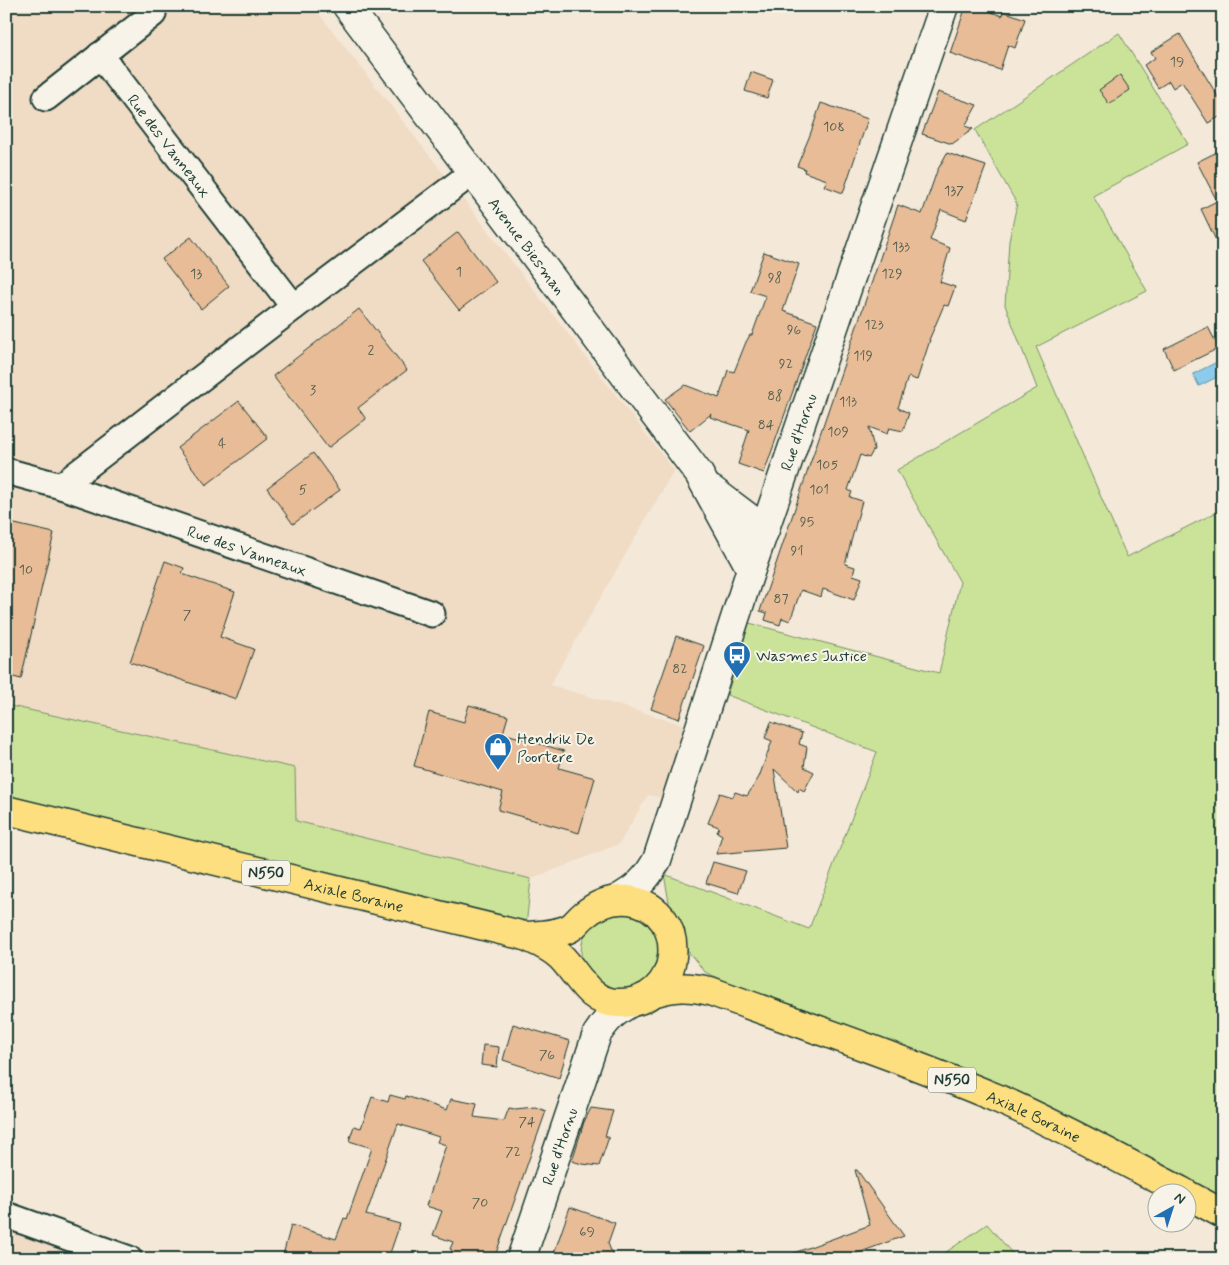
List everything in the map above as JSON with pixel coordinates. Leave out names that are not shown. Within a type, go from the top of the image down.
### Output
[{"type":"main road","name":"Axiale Boraine","points":[[6,810],[525,936],[550,947],[600,999],[615,1003],[642,998]]},
{"type":"main road","name":"Axiale Boraine","points":[[525,936],[554,933],[569,928],[599,905],[616,900],[630,900],[644,904],[656,912],[669,934]]},
{"type":"main road","points":[[580,980],[570,955],[570,941],[575,927],[584,915]]},
{"type":"main road","name":"N550","points":[[669,934],[682,962],[694,978],[710,991]]},
{"type":"main road","points":[[642,998],[665,980],[672,963],[669,934]]},
{"type":"main road","name":"N550","points":[[642,998],[678,987],[710,991]]},
{"type":"main road","name":"Axiale Boraine","points":[[710,991],[929,1071],[1002,1101],[1086,1141],[1164,1182]]},
{"type":"main road","points":[[1196,1199],[1223,1214]]},
{"type":"street","name":"Avenue Biesman","points":[[347,6],[699,474],[751,569]]},
{"type":"street","name":"Rue d'Hornu","points":[[657,860],[751,569],[944,6]]},
{"type":"street","points":[[46,98],[153,14]]},
{"type":"street","name":"Rue des Vanneaux","points":[[100,55],[294,307]]},
{"type":"street","points":[[61,486],[473,172]]},
{"type":"street","name":"Rue des Vanneaux","points":[[6,471],[61,486],[432,614]]},
{"type":"street","name":"Avenue Biesman","points":[[706,486],[765,530]]},
{"type":"street","points":[[616,900],[633,890],[648,876],[657,860]]},
{"type":"street","points":[[657,860],[655,882],[658,910],[669,934]]},
{"type":"street","points":[[580,980],[595,1009],[597,1034]]},
{"type":"street","points":[[597,1034],[615,1011],[642,998]]},
{"type":"street","name":"Rue d'Hornu","points":[[521,1259],[597,1034]]},
{"type":"street","points":[[6,1215],[129,1259]]},
{"type":"shaded area","points":[[6,6],[313,6],[674,470],[550,685],[684,725],[664,798],[648,795],[619,844],[531,879],[295,821],[295,768],[6,705]]},
{"type":"shaded area","points":[[6,1230],[11,1232],[94,1259],[6,1259]]},
{"type":"green space","points":[[1119,33],[1188,144],[1093,196],[1147,291],[1036,347],[1127,557],[1223,509],[1223,1205],[1196,1193],[1196,1182],[1172,1182],[705,972],[686,949],[670,908],[664,874],[809,929],[877,752],[727,695],[749,623],[939,673],[960,582],[897,470],[1037,388],[1005,305],[1009,241],[1017,204],[975,130]]},
{"type":"green space","points":[[6,705],[295,768],[296,821],[531,879],[525,936],[6,810]]},
{"type":"green space","points":[[620,913],[635,916],[648,924],[656,937],[659,952],[656,967],[648,980],[635,988],[620,991],[605,988],[592,980],[584,967],[581,952],[584,937],[592,924],[605,916]]},
{"type":"green space","points":[[987,1224],[1017,1259],[936,1259]]},
{"type":"water","points":[[1217,362],[1223,374],[1199,386],[1193,374]]},
{"type":"building","points":[[966,6],[976,6],[1002,16],[1003,11],[1025,19],[1015,48],[1008,45],[1000,70],[950,53]]},
{"type":"building","points":[[1180,34],[1223,105],[1223,115],[1208,123],[1182,82],[1173,88],[1169,81],[1158,88],[1144,65],[1155,58],[1151,52]]},
{"type":"building","points":[[751,72],[773,80],[767,98],[745,91]]},
{"type":"building","points":[[1120,75],[1130,90],[1109,104],[1099,90]]},
{"type":"building","points":[[938,92],[977,105],[965,126],[973,129],[952,144],[922,134]]},
{"type":"building","points":[[821,103],[868,119],[843,193],[824,186],[827,180],[804,172],[805,169],[797,166]]},
{"type":"building","points":[[1223,149],[1223,255],[1201,209],[1217,201],[1197,162]]},
{"type":"building","points":[[947,153],[986,166],[966,220],[941,210],[930,240],[950,248],[940,282],[955,287],[948,306],[944,305],[929,340],[917,380],[908,377],[898,408],[909,413],[903,431],[889,428],[887,434],[869,427],[874,449],[869,458],[860,455],[848,490],[852,492],[850,497],[862,501],[845,564],[855,567],[853,575],[862,578],[854,600],[823,589],[821,597],[801,590],[790,621],[782,618],[780,625],[765,620],[767,613],[760,611],[898,205],[922,214],[937,171]]},
{"type":"building","points":[[458,232],[496,282],[459,310],[421,261]]},
{"type":"building","points":[[191,237],[229,286],[201,309],[162,259]]},
{"type":"building","points":[[764,252],[799,264],[783,311],[817,323],[764,473],[738,464],[749,430],[710,417],[711,414],[690,431],[665,399],[685,385],[719,398],[728,370],[734,372],[746,342],[750,335],[752,335],[766,296],[750,291]]},
{"type":"building","points":[[359,309],[407,370],[358,408],[366,419],[328,448],[273,376]]},
{"type":"building","points":[[1208,327],[1219,348],[1174,370],[1164,349]]},
{"type":"building","points":[[239,401],[268,438],[206,485],[177,448]]},
{"type":"building","points":[[313,453],[340,490],[293,524],[267,488]]},
{"type":"building","points":[[6,522],[54,533],[21,679],[6,675]]},
{"type":"building","points":[[165,561],[184,568],[182,574],[235,592],[220,637],[254,649],[236,699],[130,662]]},
{"type":"building","points":[[676,636],[704,646],[679,719],[651,709]]},
{"type":"building","name":"Hendrik De Poortere","points":[[469,705],[508,716],[503,733],[564,751],[559,768],[595,778],[579,833],[498,810],[503,792],[414,766],[429,712],[464,722]]},
{"type":"building","points":[[771,722],[802,733],[799,744],[807,747],[804,767],[814,772],[804,791],[799,788],[798,792],[774,769],[786,848],[716,854],[722,835],[717,832],[719,827],[708,823],[720,793],[733,797],[735,792],[747,796],[759,777],[772,741],[765,738]]},
{"type":"building","points":[[713,862],[746,871],[738,893],[706,883]]},
{"type":"building","points":[[513,1024],[570,1041],[559,1078],[503,1060]]},
{"type":"building","points":[[483,1045],[499,1047],[497,1067],[481,1065]]},
{"type":"building","points":[[390,1095],[405,1099],[406,1096],[447,1110],[451,1099],[477,1104],[474,1117],[504,1121],[509,1108],[535,1107],[546,1111],[494,1259],[463,1259],[451,1255],[452,1250],[450,1249],[453,1242],[433,1235],[442,1211],[426,1206],[446,1145],[437,1142],[439,1137],[398,1124],[366,1215],[400,1224],[388,1259],[282,1259],[291,1225],[336,1239],[344,1218],[347,1219],[372,1148],[349,1141],[354,1126],[361,1128],[372,1097],[388,1102]]},
{"type":"building","points":[[591,1108],[613,1111],[605,1136],[609,1137],[599,1166],[572,1161],[584,1122]]},
{"type":"building","points":[[855,1170],[857,1170],[904,1236],[842,1259],[783,1259],[783,1257],[870,1225]]},
{"type":"building","points":[[570,1207],[615,1223],[608,1243],[614,1259],[552,1259]]},
{"type":"place","name":"Wasmes Justice","points":[[737,679]]},
{"type":"place","name":"Hendrik De Poortere","points":[[498,771]]}]
